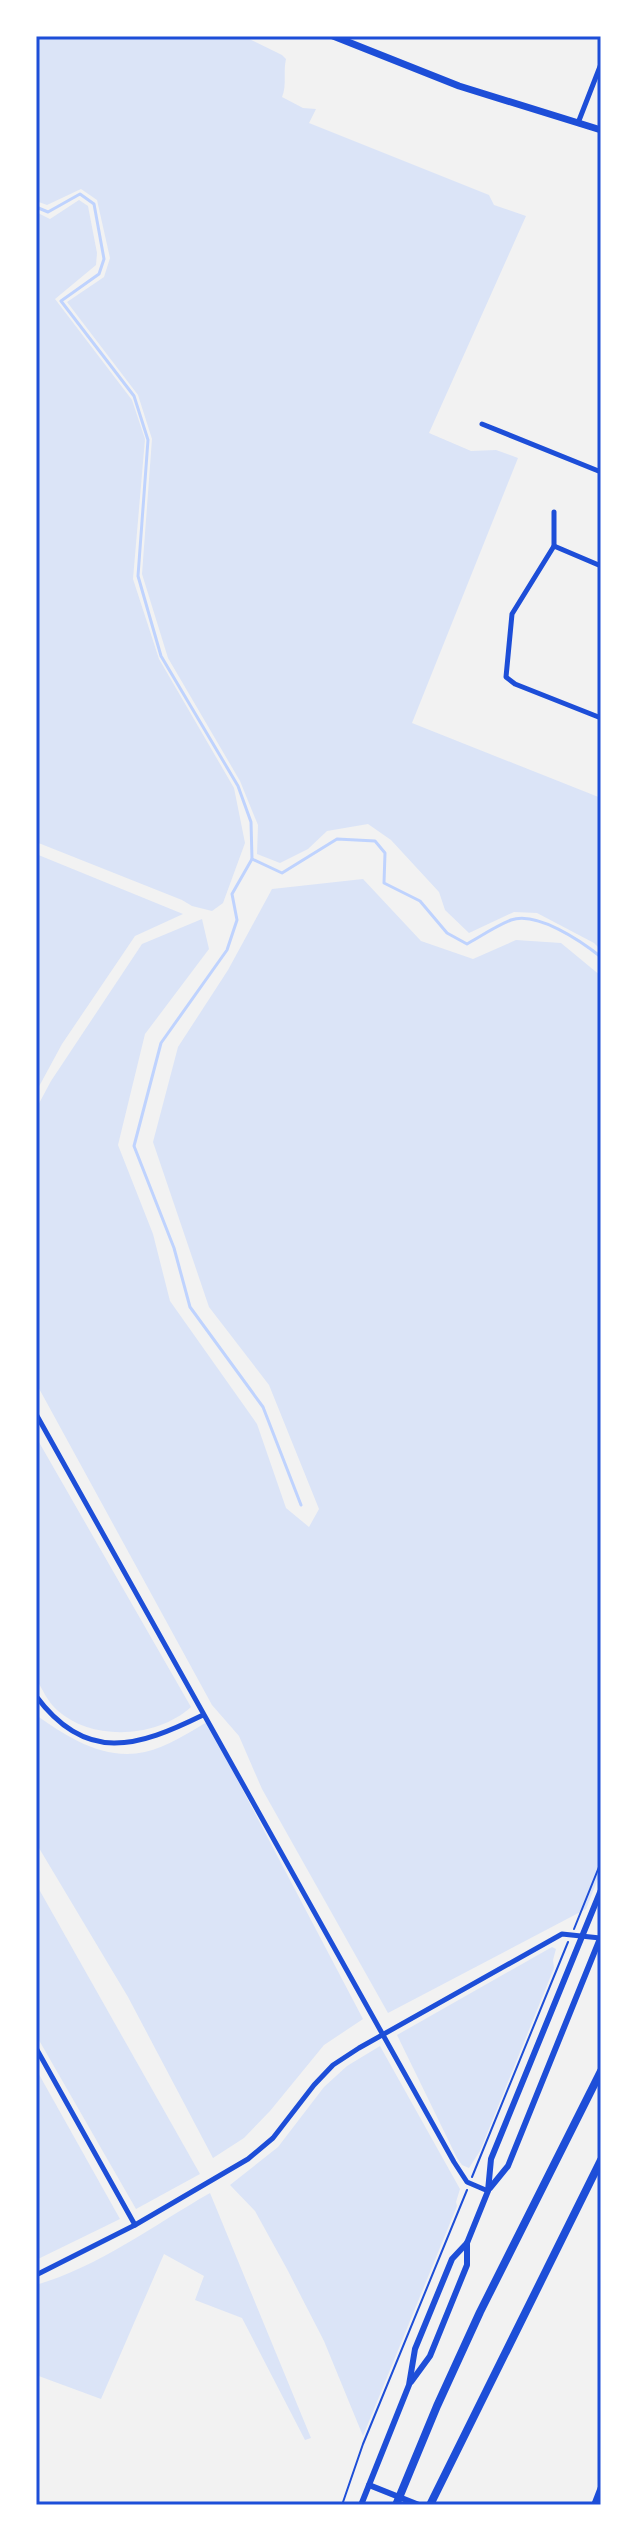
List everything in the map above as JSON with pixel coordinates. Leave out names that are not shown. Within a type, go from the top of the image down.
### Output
[{"type":"highway","points":[[396,2505],[480,2312],[601,2071]]},
{"type":"highway","points":[[430,2505],[601,2160]]},
{"type":"main road","points":[[333,36],[459,86],[601,130]]},
{"type":"main road","points":[[361,2505],[409,2385],[415,2349],[452,2259],[467,2243],[488,2191],[491,2159],[601,1890]]},
{"type":"main road","points":[[488,2191],[508,2166],[601,1937]]},
{"type":"main road","points":[[409,2385],[430,2356],[462,2278],[467,2265],[467,2243]]},
{"type":"main road","points":[[369,2485],[419,2505]]},
{"type":"main road","points":[[594,2505],[601,2487]]},
{"type":"street","points":[[578,123],[601,64]]},
{"type":"street","points":[[482,424],[601,472]]},
{"type":"street","points":[[554,512],[554,546],[512,614],[506,677],[515,684],[601,718]]},
{"type":"street","points":[[554,546],[601,566]]},
{"type":"street","points":[[36,1414],[454,2162],[470,2183],[488,2191]]},
{"type":"street","points":[[36,1696],[49,1714],[74,1733],[101,1742],[129,1744],[160,1736],[203,1715]]},
{"type":"street","points":[[36,2275],[135,2225],[248,2159],[273,2138],[333,2065],[381,2035],[562,1934],[601,1937]]},
{"type":"street","points":[[36,2048],[135,2225]]},
{"type":"path","points":[[342,2505],[363,2444],[601,1862]]},
{"type":"shaded area","points":[[38,36],[243,36],[286,59],[282,97],[303,108],[316,109],[309,123],[489,195],[494,205],[526,216],[429,433],[471,451],[496,450],[518,458],[412,723],[601,798],[601,950],[594,943],[537,913],[514,912],[469,933],[445,910],[439,892],[391,840],[368,824],[327,831],[308,849],[280,863],[257,854],[258,825],[240,781],[168,658],[142,574],[152,439],[138,395],[67,302],[104,277],[110,258],[97,200],[81,189],[47,205],[36,201]]},
{"type":"shaded area","points":[[79,200],[88,206],[97,253],[96,265],[55,299],[132,400],[145,439],[133,579],[159,659],[234,788],[245,843],[223,903],[212,911],[192,906],[36,842],[36,212],[50,219]]},
{"type":"shaded area","points":[[36,854],[183,914],[135,936],[62,1044],[36,1092]]},
{"type":"shaded area","points":[[363,879],[421,941],[473,959],[516,940],[561,943],[601,976],[601,1871],[586,1909],[388,2013],[262,1789],[239,1736],[212,1705],[36,1383],[36,1109],[51,1081],[142,944],[202,919],[209,949],[145,1034],[118,1145],[153,1234],[170,1301],[257,1424],[286,1508],[309,1527],[319,1509],[269,1385],[209,1307],[153,1142],[178,1047],[228,970],[272,889]]},
{"type":"shaded area","points":[[36,1437],[191,1707],[161,1725],[124,1732],[88,1727],[57,1710],[36,1678]]},
{"type":"shaded area","points":[[36,1715],[87,1745],[130,1754],[161,1747],[207,1722],[363,2019],[324,2045],[244,2138],[213,2158],[128,1997],[36,1843]]},
{"type":"shaded area","points":[[36,1884],[200,2174],[136,2209],[36,2035]]},
{"type":"shaded area","points":[[552,1947],[556,1949],[554,1968],[480,2151],[469,2168],[457,2158],[397,2035]]},
{"type":"shaded area","points":[[380,2046],[460,2189],[457,2206],[363,2436],[324,2341],[287,2269],[255,2211],[230,2185],[278,2147],[324,2087],[347,2066]]},
{"type":"shaded area","points":[[36,2069],[120,2219],[36,2260]]},
{"type":"shaded area","points":[[210,2193],[311,2438],[305,2440],[242,2318],[195,2300],[204,2276],[164,2254],[101,2399],[36,2375],[36,2285],[104,2256]]},
{"type":"waterway","points":[[36,207],[48,212],[80,194],[94,204],[104,259],[99,274],[61,301],[134,396],[148,440],[138,576],[161,656],[238,786],[251,822],[252,859],[232,894],[237,920],[227,950],[161,1043],[134,1146],[174,1248],[190,1307],[263,1407],[301,1505]]},
{"type":"waterway","points":[[252,859],[282,873],[337,839],[375,841],[385,853],[384,883],[420,901],[447,933],[467,944],[505,922],[522,918],[558,929],[601,957]]}]
